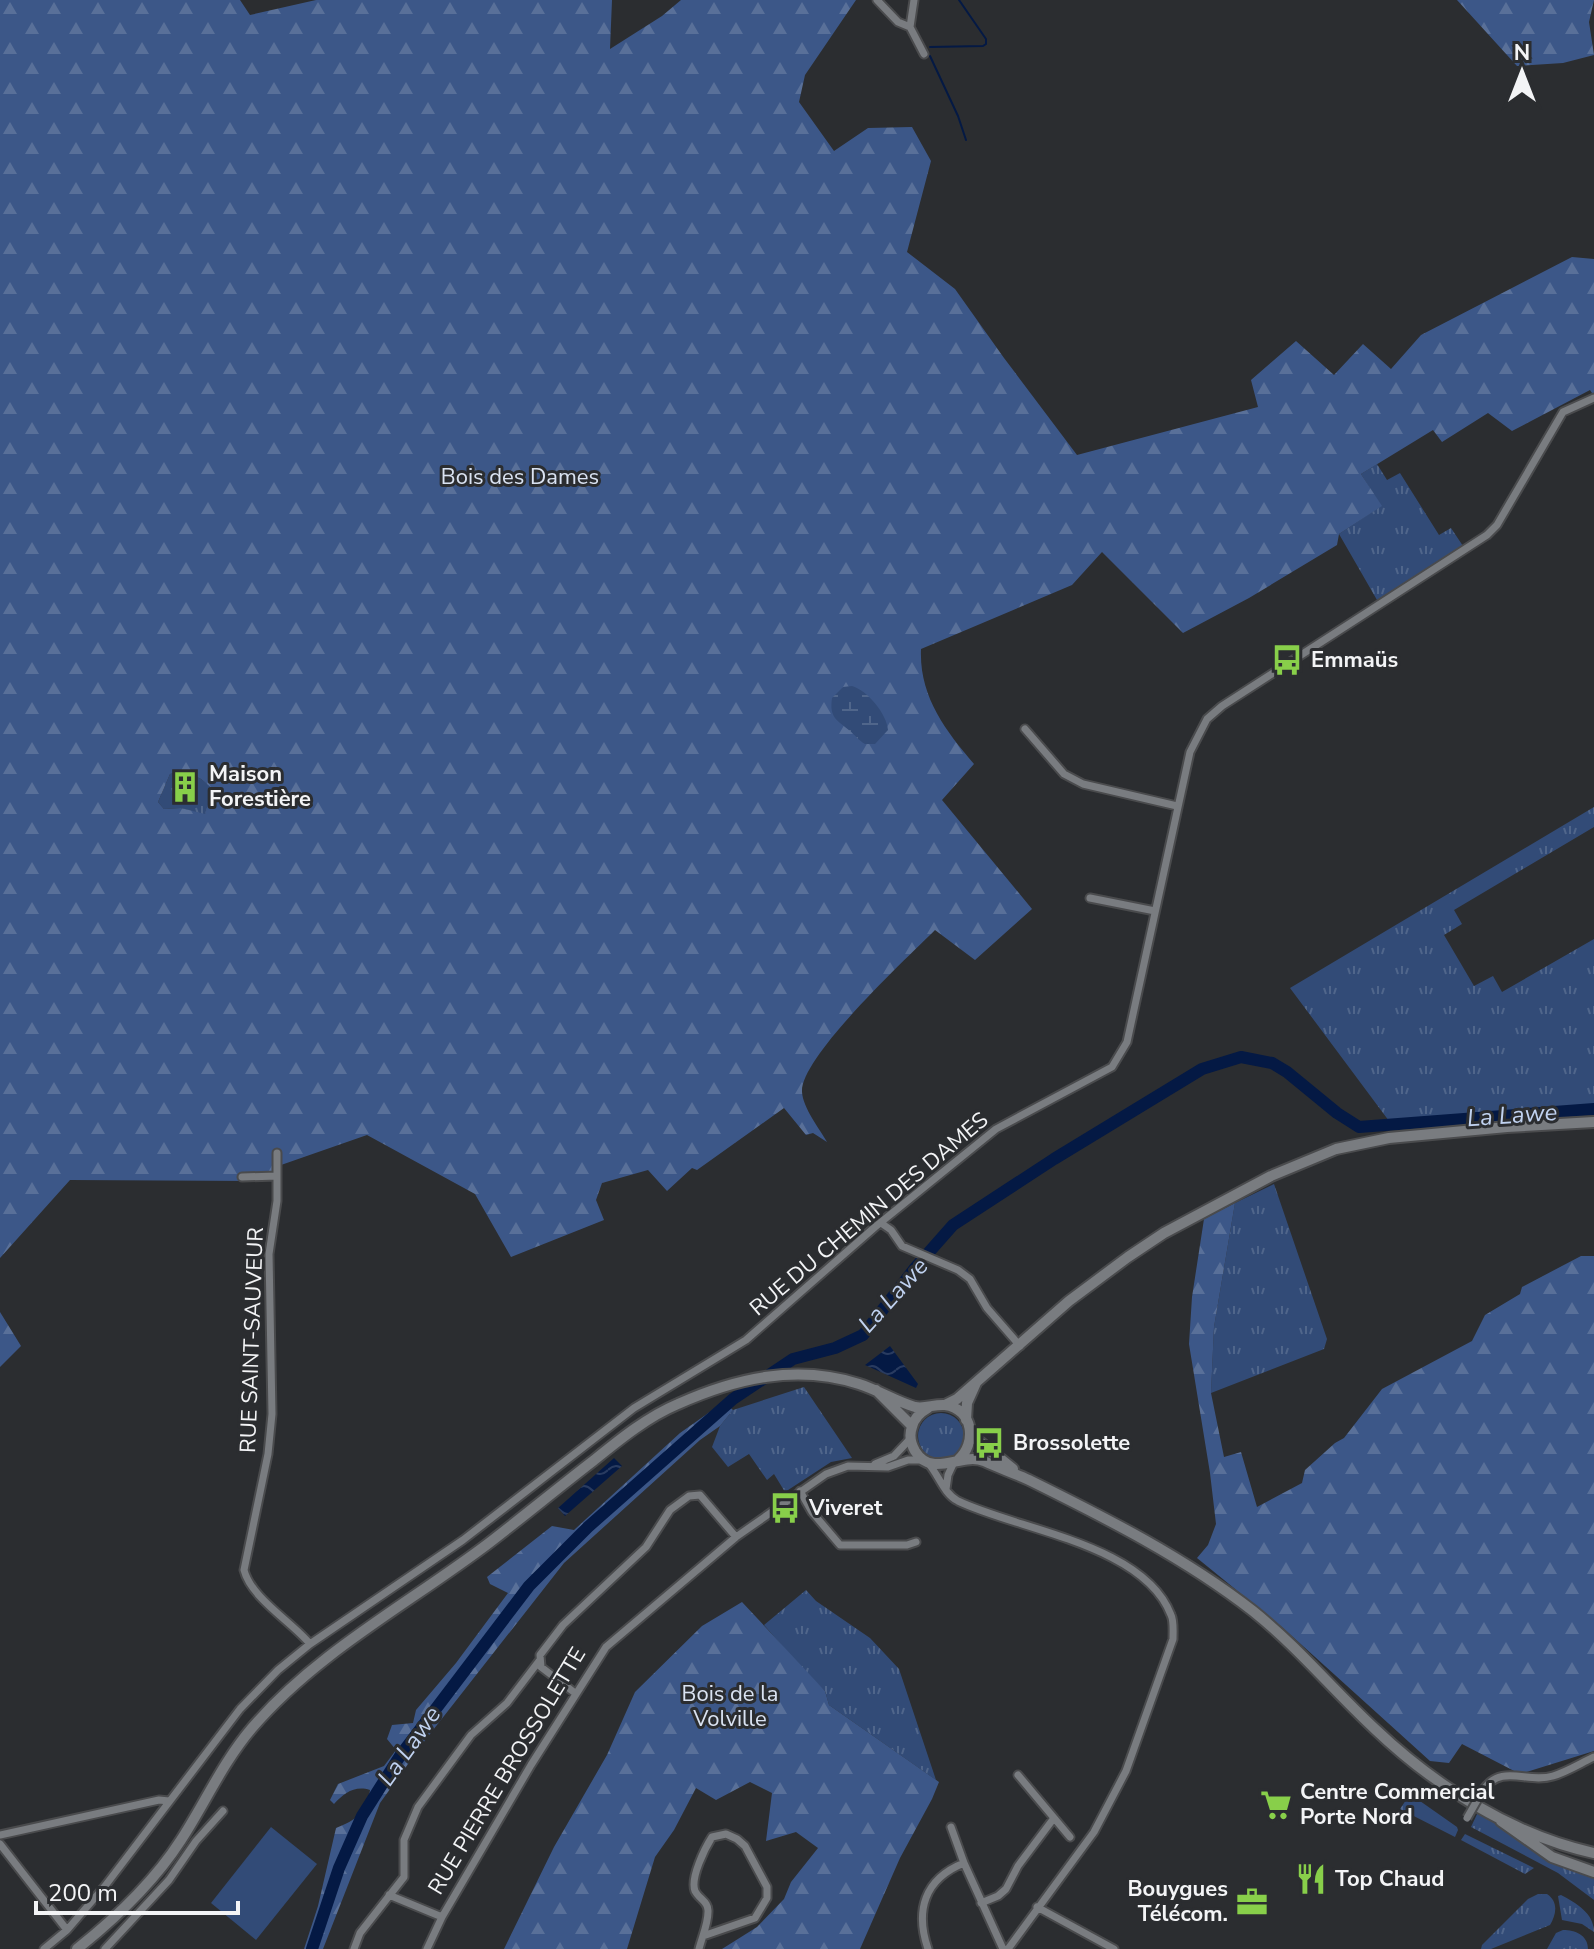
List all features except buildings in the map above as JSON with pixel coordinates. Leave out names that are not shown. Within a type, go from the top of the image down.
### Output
[{"type":"main road","points":[[77,1949],[116,1917],[165,1862],[229,1759],[252,1729],[302,1679],[488,1544],[643,1424],[674,1405],[727,1385],[789,1374],[839,1379],[884,1392],[912,1406],[928,1408],[945,1405],[1020,1346],[1069,1301],[1164,1233],[1271,1176],[1336,1149],[1410,1135],[1594,1122]]},
{"type":"main road","points":[[977,1382],[967,1403],[966,1420],[971,1435],[1024,1477]]},
{"type":"main road","points":[[876,1390],[912,1426]]},
{"type":"main road","points":[[945,1405],[959,1412],[966,1420]]},
{"type":"main road","points":[[928,1408],[918,1415],[912,1426],[911,1438],[916,1453],[926,1462],[941,1465],[975,1457],[1024,1477],[1171,1555],[1282,1635],[1375,1729],[1429,1775],[1497,1816],[1548,1839],[1594,1853]]},
{"type":"main road","points":[[956,1461],[967,1449],[971,1435]]},
{"type":"main road","points":[[1497,1816],[1552,1857],[1594,1872]]},
{"type":"street","points":[[877,0],[898,22],[910,27]]},
{"type":"street","points":[[914,0],[910,27],[924,54]]},
{"type":"street","name":"RUE DU CHEMIN DES DAMES","points":[[44,1949],[67,1930],[105,1886],[253,1693],[310,1644],[463,1540],[634,1408],[746,1340],[996,1129],[1112,1067],[1127,1042],[1190,752],[1207,719],[1222,706],[1487,535],[1497,525],[1563,412],[1594,398]]},
{"type":"street","points":[[1025,729],[1064,774],[1083,784],[1177,806]]},
{"type":"street","points":[[1090,898],[1155,911]]},
{"type":"street","name":"RUE SAINT-SAUVEUR","points":[[277,1153],[277,1201],[269,1254],[272,1414],[268,1454],[244,1570],[264,1599],[310,1644]]},
{"type":"street","points":[[242,1177],[277,1176]]},
{"type":"street","points":[[881,1223],[891,1230],[902,1246],[958,1270],[970,1279],[987,1308],[1020,1346]]},
{"type":"street","name":"RUE PIERRE BROSSOLETTE","points":[[869,1466],[894,1456],[911,1438]]},
{"type":"street","name":"RUE PIERRE BROSSOLETTE","points":[[427,1949],[442,1917],[575,1693],[606,1647],[736,1537],[836,1469],[848,1466],[888,1467],[908,1460],[926,1462]]},
{"type":"street","points":[[946,1489],[948,1475],[956,1461]]},
{"type":"street","points":[[926,1462],[957,1500],[1092,1548],[1138,1575],[1159,1594],[1172,1617],[1173,1639],[1126,1771],[1094,1832],[1005,1949],[981,1903],[951,1827]]},
{"type":"street","points":[[800,1491],[812,1512],[840,1545],[907,1545],[916,1542]]},
{"type":"street","points":[[354,1949],[360,1933],[405,1871],[404,1840],[418,1807],[471,1735],[507,1703],[563,1625],[646,1547],[670,1510],[689,1496],[700,1495],[704,1498],[736,1537]]},
{"type":"street","points":[[539,1661],[541,1667],[575,1693]]},
{"type":"street","points":[[1467,1818],[1491,1780],[1500,1776],[1535,1779],[1553,1776],[1594,1757]]},
{"type":"street","points":[[1018,1775],[1070,1837]]},
{"type":"street","points":[[0,1835],[159,1800],[169,1801]]},
{"type":"street","points":[[105,1949],[169,1880],[196,1841],[223,1811]]},
{"type":"street","points":[[981,1903],[1006,1889],[1018,1866],[1054,1818]]},
{"type":"street","points":[[699,1949],[708,1906],[694,1885],[702,1853],[712,1837],[726,1834],[737,1839],[751,1855],[767,1887],[767,1898],[755,1918],[703,1936]]},
{"type":"street","points":[[0,1844],[67,1930]]},
{"type":"street","points":[[928,1949],[922,1923],[926,1898],[940,1877],[964,1863]]},
{"type":"street","points":[[389,1895],[442,1917]]},
{"type":"street","points":[[1037,1907],[1108,1948]]},
{"type":"green space","name":"Bois des Dames","points":[[0,0],[240,0],[250,15],[316,0],[612,0],[610,49],[681,0],[856,0],[805,75],[799,102],[834,151],[868,128],[912,127],[931,161],[907,252],[955,289],[1077,455],[1258,407],[1251,380],[1296,341],[1334,375],[1363,344],[1391,369],[1421,335],[1572,257],[1594,259],[1594,396],[1590,390],[1512,431],[1488,413],[1442,442],[1433,430],[1361,474],[1382,506],[1339,534],[1337,545],[1249,598],[1183,633],[1102,552],[1072,585],[921,649],[924,682],[929,697],[944,725],[974,764],[942,800],[1032,909],[975,960],[935,930],[857,1008],[818,1056],[806,1076],[802,1092],[808,1111],[827,1142],[813,1133],[806,1135],[784,1108],[697,1170],[692,1168],[667,1191],[648,1170],[602,1183],[596,1200],[604,1220],[511,1257],[475,1194],[367,1135],[281,1165],[274,1181],[70,1180],[0,1258]],"holes":[[[184,771],[213,789],[205,814],[181,808],[164,809],[158,802],[170,774]]]},
{"type":"green space","points":[[1457,0],[1594,0],[1589,22],[1594,55],[1563,63],[1517,66]]},
{"type":"green space","points":[[1377,464],[1387,480],[1400,473],[1439,535],[1451,528],[1463,546],[1377,600],[1339,534],[1381,506],[1361,474]]},
{"type":"green space","points":[[852,686],[870,697],[887,724],[888,730],[875,744],[865,744],[833,714],[832,698],[843,687]]},
{"type":"green space","points":[[184,771],[214,789],[205,815],[181,808],[164,809],[158,802],[170,774]]},
{"type":"green space","points":[[1594,807],[1594,827],[1454,910],[1462,924],[1444,935],[1474,986],[1493,976],[1502,992],[1594,939],[1594,1106],[1389,1121],[1290,988]]},
{"type":"green space","points":[[1274,1184],[1327,1339],[1324,1349],[1211,1393],[1214,1327],[1235,1203]]},
{"type":"green space","points":[[1235,1203],[1214,1327],[1211,1393],[1224,1457],[1241,1452],[1257,1507],[1302,1483],[1305,1470],[1344,1438],[1382,1389],[1472,1341],[1485,1315],[1520,1294],[1522,1287],[1581,1256],[1594,1256],[1594,1751],[1520,1774],[1462,1744],[1449,1763],[1430,1761],[1283,1628],[1197,1558],[1208,1545],[1216,1524],[1189,1344],[1192,1297],[1204,1219]]},
{"type":"green space","points":[[0,1312],[21,1346],[0,1367]]},
{"type":"green space","points":[[804,1387],[852,1458],[831,1462],[785,1492],[774,1474],[767,1480],[749,1454],[728,1467],[712,1447],[720,1426],[733,1410]]},
{"type":"green space","points":[[724,1402],[733,1410],[720,1426],[700,1440],[564,1563],[426,1739],[380,1803],[323,1949],[304,1949],[318,1906],[336,1828],[359,1815],[370,1790],[350,1791],[334,1804],[330,1800],[338,1784],[384,1766],[396,1750],[387,1739],[392,1725],[413,1723],[416,1710],[508,1593],[490,1584],[487,1577],[552,1526],[574,1530],[680,1433]]},
{"type":"green space","points":[[941,1413],[957,1420],[964,1436],[957,1452],[941,1459],[925,1452],[918,1436],[925,1420]]},
{"type":"green space","points":[[806,1590],[816,1601],[870,1638],[899,1669],[936,1780],[829,1705],[825,1691],[764,1625]]},
{"type":"green space","name":"Bois de la Volville","points":[[742,1602],[825,1691],[829,1705],[939,1782],[900,1858],[860,1949],[722,1949],[757,1927],[784,1899],[791,1882],[818,1848],[796,1832],[766,1841],[772,1793],[750,1782],[716,1800],[696,1788],[674,1830],[655,1857],[627,1949],[504,1949],[554,1847],[607,1755],[635,1692],[702,1626]]},
{"type":"green space","points":[[1410,1794],[1457,1827],[1455,1837],[1400,1809]]},
{"type":"green space","points":[[1478,1812],[1545,1857],[1594,1875],[1594,1900],[1558,1873],[1471,1827]]},
{"type":"green space","points":[[271,1827],[317,1864],[256,1940],[211,1903]]},
{"type":"green space","points":[[1465,1834],[1534,1868],[1525,1874],[1461,1840]]},
{"type":"green space","points":[[1547,1894],[1555,1905],[1550,1925],[1491,1949],[1481,1949],[1528,1899]]},
{"type":"green space","points":[[1561,1895],[1588,1914],[1594,1932],[1582,1924],[1562,1920],[1558,1896]]},
{"type":"green space","points":[[1563,1930],[1580,1934],[1586,1940],[1588,1949],[1547,1949],[1556,1933]]},
{"type":"water","points":[[890,1346],[918,1384],[916,1388],[865,1365]]},
{"type":"water","points":[[614,1458],[622,1466],[565,1516],[558,1508]]},
{"type":"waterway","points":[[930,47],[986,44],[986,39],[959,0]]},
{"type":"waterway","points":[[930,56],[966,140]]},
{"type":"waterway","name":"La Lawe","points":[[312,1949],[339,1868],[362,1816],[400,1756],[529,1586],[588,1527],[733,1399],[793,1359],[835,1348],[863,1335],[953,1225],[1202,1069],[1241,1057],[1272,1063],[1359,1127],[1594,1109]]},
{"type":"place","name":"Emmaüs","points":[[1287,660]]},
{"type":"place","name":"Maison Forestière","points":[[185,787]]},
{"type":"place","name":"Brossolette","points":[[989,1443]]},
{"type":"place","name":"Viveret","points":[[785,1508]]},
{"type":"place","name":"Centre Commercial Porte Nord","points":[[1276,1805]]},
{"type":"place","name":"Top Chaud","points":[[1311,1879]]},
{"type":"place","name":"Bouygues Télécom.","points":[[1252,1902]]}]
